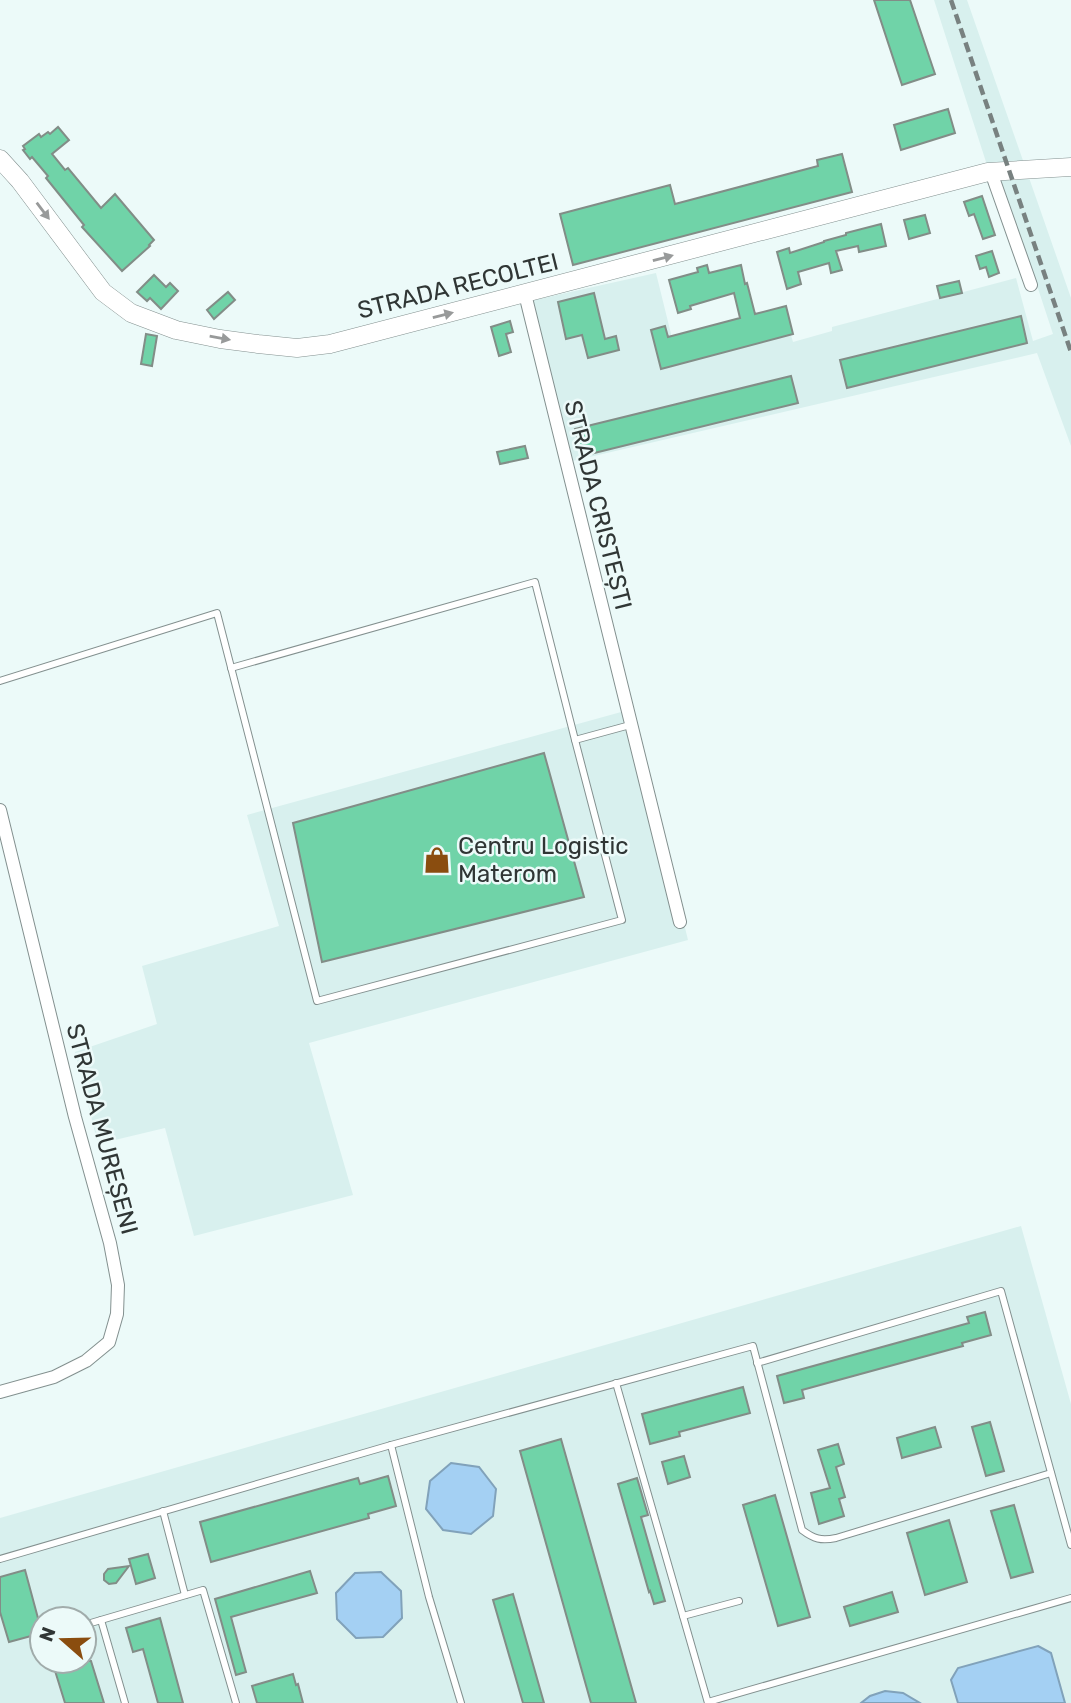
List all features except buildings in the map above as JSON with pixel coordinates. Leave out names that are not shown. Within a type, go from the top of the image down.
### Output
[{"type":"street","name":"STRADA RECOLTEI","points":[[0,159],[20,181],[103,292],[131,313],[176,330],[297,348],[330,344],[991,172],[1071,167]]},
{"type":"street","points":[[991,172],[1031,285]]},
{"type":"street","name":"STRADA CRISTEȘTI","points":[[525,294],[680,922]]},
{"type":"street","name":"STRADA MUREȘENI","points":[[0,810],[75,1117],[110,1243],[118,1284],[117,1314],[109,1342],[86,1361],[54,1377],[0,1392]]},
{"type":"lane","points":[[0,681],[217,613],[231,668],[317,1001],[622,920],[535,582],[231,668]]},
{"type":"lane","points":[[575,740],[630,725]]},
{"type":"lane","points":[[757,1363],[1001,1291],[1071,1545]]},
{"type":"lane","points":[[0,1559],[391,1445],[753,1346],[802,1530],[811,1537],[823,1540],[835,1538],[1051,1473]]},
{"type":"lane","points":[[616,1383],[708,1702],[1071,1598]]},
{"type":"lane","points":[[391,1445],[429,1597],[461,1703]]},
{"type":"lane","points":[[163,1511],[185,1595]]},
{"type":"lane","points":[[98,1621],[202,1590],[236,1703]]},
{"type":"lane","points":[[683,1616],[739,1601]]},
{"type":"lane","points":[[101,1620],[125,1703]]},
{"type":"shaded area","points":[[934,0],[967,0],[1071,298],[1071,446],[1037,353],[568,462],[530,301],[656,273],[672,338],[783,308],[793,342],[832,331],[832,327],[1016,278],[1033,341],[1053,334],[1025,249],[1000,185],[986,162]]},
{"type":"shaded area","points":[[632,709],[688,940],[309,1043],[353,1195],[194,1236],[165,1128],[98,1144],[75,1052],[157,1024],[142,966],[279,926],[247,815]]},
{"type":"shaded area","points":[[1021,1226],[1071,1404],[1071,1703],[0,1703],[0,1518]]},
{"type":"water","points":[[451,1463],[479,1467],[496,1489],[493,1516],[471,1534],[443,1530],[426,1509],[430,1481]]},
{"type":"water","points":[[381,1572],[401,1591],[402,1618],[383,1637],[356,1638],[337,1619],[336,1593],[355,1573]]},
{"type":"water","points":[[1038,1646],[1051,1653],[1065,1703],[958,1703],[951,1680],[958,1668]]},
{"type":"water","points":[[885,1691],[903,1693],[920,1703],[861,1703],[870,1696]]},
{"type":"railway","points":[[951,0],[1071,352]]},
{"type":"place","name":"Centru Logistic Materom","points":[[437,860]]}]
